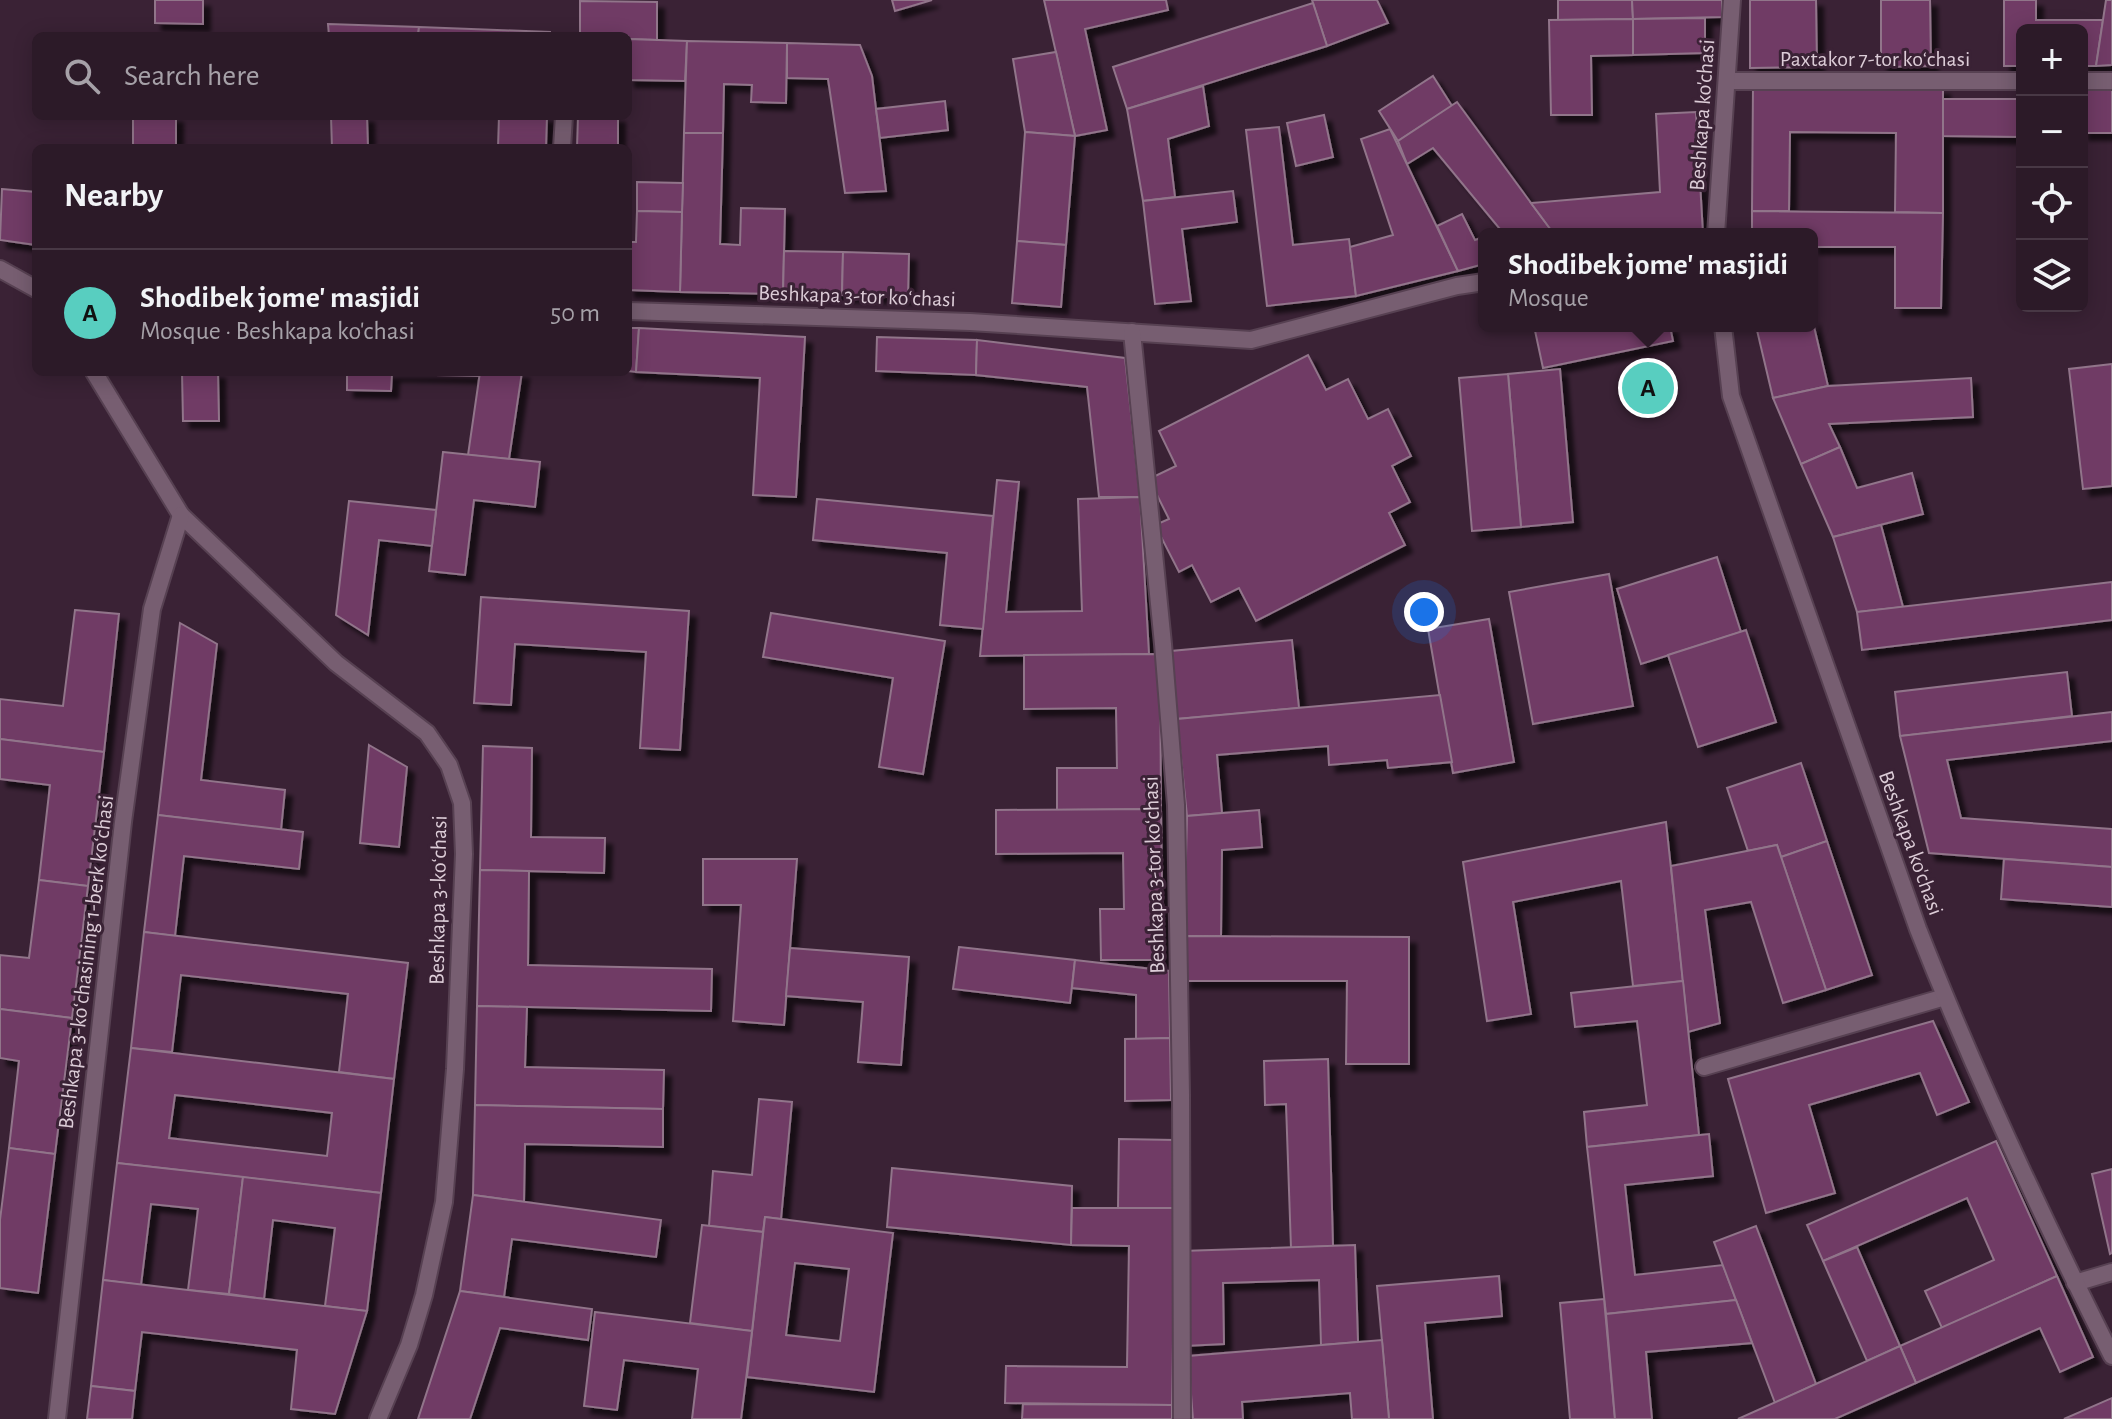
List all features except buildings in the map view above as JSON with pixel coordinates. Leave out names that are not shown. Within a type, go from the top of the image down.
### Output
[{"type":"street","name":"Beshkapa ko'chasi","points":[[1716,228],[1732,0]]},
{"type":"street","name":"Paxtakor 7-tor koʻchasi","points":[[1727,81],[2016,81]]},
{"type":"street","points":[[2088,81],[2112,81]]},
{"type":"street","points":[[562,144],[564,120]]},
{"type":"street","points":[[0,269],[32,287]]},
{"type":"street","name":"Beshkapa 3-tor koʻchasi","points":[[632,311],[970,322],[1251,340],[1478,283]]},
{"type":"street","name":"Beshkapa 3-tor koʻchasi","points":[[1132,332],[1176,805],[1182,1419]]},
{"type":"street","name":"Beshkapa ko'chasi","points":[[1724,332],[1731,396],[1913,914],[1945,997],[2075,1283],[2112,1356]]},
{"type":"street","name":"Beshkapa 3-koʻchasi","points":[[96,376],[181,515],[336,663],[427,733],[449,765],[462,803],[464,854],[455,1069],[444,1202],[424,1295],[409,1345],[378,1419]]},
{"type":"street","name":"Beshkapa 3-koʻchasining 1-berk koʻchasi","points":[[57,1419],[123,822],[152,609],[181,515]]},
{"type":"street","points":[[1704,1067],[1945,997]]},
{"type":"street","points":[[2075,1283],[2112,1272]]},
{"type":"place","name":"Shodibek jome' masjidi","points":[[1648,388]]}]
